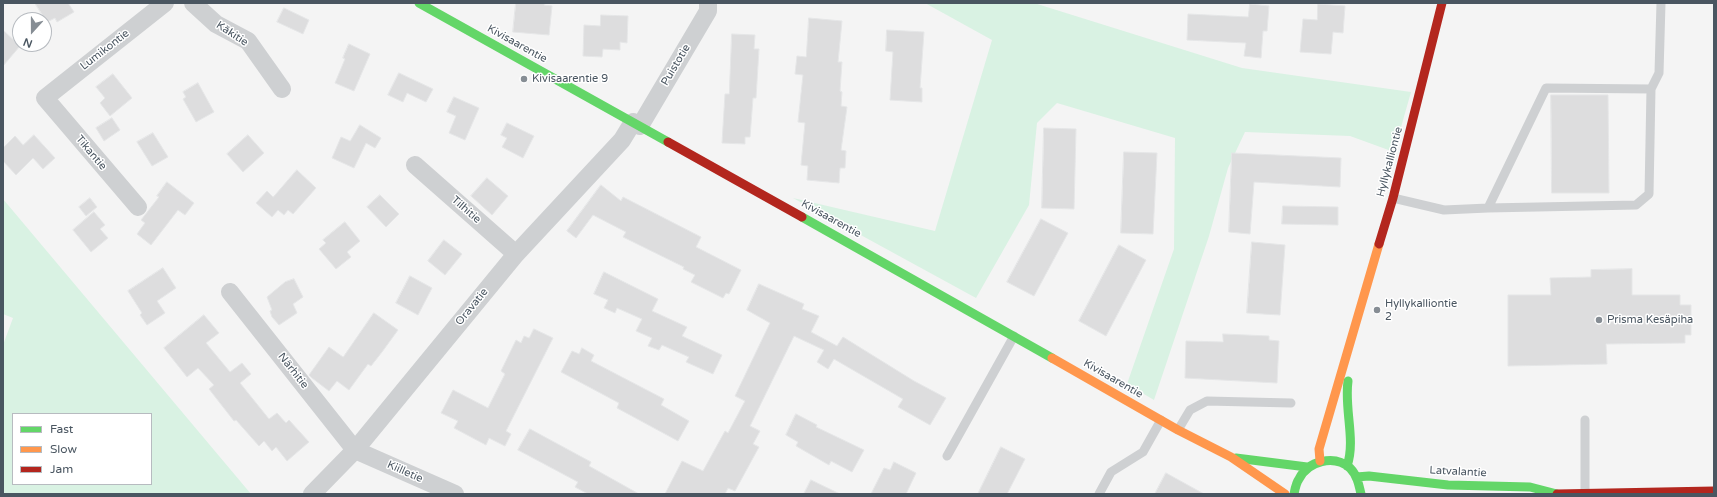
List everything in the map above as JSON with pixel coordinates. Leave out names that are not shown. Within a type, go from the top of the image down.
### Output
[{"type":"street","name":"Lumikontie","points":[[45,98],[165,3]]},
{"type":"street","name":"Käkitie","points":[[193,3],[216,24],[248,41],[282,89]]},
{"type":"street","name":"Kivisaarentie","points":[[419,3],[1014,336],[1178,430],[1231,457],[1285,494]]},
{"type":"street","name":"Puistotie","points":[[636,124],[708,11],[708,3]]},
{"type":"street","name":"Hyllykalliontie","points":[[1320,461],[1319,449],[1392,198],[1442,3]]},
{"type":"street","name":"Tikantie","points":[[45,98],[138,207]]},
{"type":"street","name":"Oravatie","points":[[312,494],[355,450],[516,254],[636,124]]},
{"type":"street","name":"Tilhitie","points":[[416,165],[516,254]]},
{"type":"street","name":"Närhitie","points":[[230,292],[355,450]]},
{"type":"street","name":"Hyllykalliontie","points":[[1347,466],[1351,455],[1346,396],[1355,326]]},
{"type":"street","name":"Kiilletie","points":[[355,450],[455,494]]},
{"type":"street","name":"Kivisaarentie","points":[[1231,457],[1307,467]]},
{"type":"street","points":[[1294,494],[1295,484],[1300,474],[1307,467],[1320,461],[1338,462],[1347,466],[1356,476],[1361,494]]},
{"type":"street","name":"Latvalantie","points":[[1356,476],[1369,476],[1448,485],[1530,487],[1557,494],[1684,493],[1714,491]]},
{"type":"lane","points":[[1392,198],[1444,210],[1636,205],[1649,194],[1651,88],[1659,73],[1661,3]]},
{"type":"lane","points":[[1488,208],[1546,88],[1651,88]]},
{"type":"lane","points":[[947,456],[1014,336]]},
{"type":"lane","points":[[1178,430],[1190,410],[1207,401],[1291,403]]},
{"type":"lane","points":[[1099,494],[1111,472],[1143,452],[1162,420]]},
{"type":"lane","points":[[1584,494],[1585,420]]},
{"type":"green space","points":[[925,3],[1034,3],[1242,68],[1411,92],[1394,152],[1350,136],[1245,132],[1228,168],[1209,236],[1154,400],[1127,384],[1174,249],[1175,138],[1057,103],[1037,123],[1029,205],[976,298],[793,198],[935,231],[992,40]]},
{"type":"green space","points":[[3,199],[251,494],[3,494],[3,345],[13,318],[3,314]]},
{"type":"building","points":[[35,3],[68,3],[74,12],[57,22],[55,18],[52,20],[52,12],[41,12]]},
{"type":"building","points":[[516,3],[545,3],[544,5],[552,6],[549,35],[513,32]]},
{"type":"building","points":[[1250,4],[1269,6],[1267,31],[1263,31],[1261,58],[1244,56],[1246,43],[1187,40],[1188,14],[1248,17]]},
{"type":"building","points":[[1318,4],[1345,6],[1343,33],[1333,32],[1331,54],[1300,52],[1303,19],[1317,20]]},
{"type":"building","points":[[284,8],[309,20],[303,34],[277,22]]},
{"type":"building","points":[[601,15],[628,16],[627,43],[620,42],[620,50],[603,49],[602,57],[583,56],[584,25],[600,26]]},
{"type":"building","points":[[809,18],[842,21],[838,62],[842,62],[840,91],[842,92],[841,106],[847,107],[841,150],[846,151],[845,168],[840,168],[839,183],[807,180],[808,166],[801,165],[805,123],[798,122],[803,75],[795,74],[797,56],[806,57]]},
{"type":"building","points":[[3,30],[12,38],[12,52],[15,52],[3,66]]},
{"type":"building","points":[[887,30],[924,32],[920,88],[922,88],[922,102],[890,100],[893,52],[886,51]]},
{"type":"building","points":[[732,34],[755,35],[754,49],[759,49],[756,98],[753,98],[750,137],[745,137],[745,144],[722,143],[725,94],[729,94]]},
{"type":"building","points":[[349,44],[370,54],[354,91],[335,83],[345,59],[343,58]]},
{"type":"building","points":[[399,73],[433,89],[426,102],[407,93],[403,102],[388,95]]},
{"type":"building","points":[[113,74],[132,98],[110,116],[100,103],[105,98],[96,87]]},
{"type":"building","points":[[198,83],[214,112],[196,122],[183,99],[186,97],[183,92]]},
{"type":"building","points":[[1551,95],[1608,95],[1609,193],[1552,193]]},
{"type":"building","points":[[454,97],[479,108],[465,140],[449,133],[456,116],[447,112]]},
{"type":"building","points":[[112,118],[120,130],[104,141],[96,128]]},
{"type":"building","points":[[507,123],[534,136],[523,158],[502,147],[507,138],[501,135]]},
{"type":"building","points":[[360,125],[381,138],[375,148],[366,143],[354,168],[332,158],[341,137],[350,141]]},
{"type":"building","points":[[1044,128],[1076,129],[1074,209],[1042,208]]},
{"type":"building","points":[[153,133],[168,157],[152,166],[137,142]]},
{"type":"building","points":[[34,135],[55,158],[43,169],[33,158],[16,175],[3,161],[3,148],[15,136],[23,145]]},
{"type":"building","points":[[248,135],[264,153],[243,172],[227,154]]},
{"type":"building","points":[[1124,152],[1157,153],[1153,234],[1121,233]]},
{"type":"building","points":[[1232,153],[1341,158],[1340,187],[1254,182],[1250,234],[1229,232]]},
{"type":"building","points":[[297,170],[316,188],[293,214],[288,210],[284,215],[278,210],[272,217],[256,203],[267,191],[273,197]]},
{"type":"building","points":[[487,178],[508,196],[492,215],[471,196]]},
{"type":"building","points":[[167,182],[194,203],[185,215],[178,210],[151,245],[137,234],[145,223],[141,220],[159,197],[157,196]]},
{"type":"building","points":[[601,185],[621,201],[623,197],[701,237],[696,247],[741,270],[729,294],[726,293],[723,298],[691,282],[695,275],[683,269],[684,267],[623,237],[626,232],[593,215],[576,238],[567,231]]},
{"type":"building","points":[[380,195],[399,214],[386,227],[367,207]]},
{"type":"building","points":[[90,198],[97,207],[86,216],[79,207]]},
{"type":"building","points":[[1283,206],[1338,207],[1338,225],[1282,224]]},
{"type":"building","points":[[94,212],[105,225],[100,229],[108,238],[91,252],[73,230]]},
{"type":"building","points":[[1041,219],[1068,233],[1034,296],[1007,282]]},
{"type":"building","points":[[345,222],[360,241],[347,252],[351,257],[336,269],[319,249],[326,243],[323,240]]},
{"type":"building","points":[[444,240],[462,254],[445,275],[428,261]]},
{"type":"building","points":[[1252,242],[1285,245],[1280,315],[1247,313]]},
{"type":"building","points":[[1119,245],[1146,260],[1106,336],[1079,321]]},
{"type":"building","points":[[163,268],[176,288],[157,301],[165,313],[147,325],[140,315],[142,313],[128,291]]},
{"type":"building","name":"Prisma Kesäpiha","points":[[1632,269],[1632,295],[1680,295],[1680,305],[1691,305],[1691,335],[1685,335],[1685,343],[1606,344],[1607,364],[1508,366],[1508,295],[1551,295],[1550,278],[1591,277],[1591,270]]},
{"type":"building","points":[[604,272],[658,299],[652,311],[687,327],[682,336],[722,355],[713,374],[686,362],[689,357],[662,345],[659,350],[648,346],[652,338],[636,331],[642,319],[617,308],[615,313],[604,308],[608,300],[594,294]]},
{"type":"building","points":[[410,276],[432,288],[418,315],[396,303]]},
{"type":"building","points":[[294,279],[303,297],[293,304],[297,313],[279,325],[272,317],[270,311],[272,310],[267,297],[285,282]]},
{"type":"building","points":[[759,284],[804,304],[802,309],[819,316],[811,332],[837,346],[843,337],[914,381],[946,398],[930,425],[898,407],[903,399],[834,359],[828,369],[817,362],[824,350],[794,336],[750,426],[760,431],[753,444],[759,447],[735,491],[728,488],[725,494],[665,494],[682,461],[703,471],[725,431],[728,433],[745,401],[735,396],[770,323],[747,310]]},
{"type":"building","points":[[374,313],[398,330],[371,366],[368,364],[349,390],[337,381],[329,391],[309,375],[329,347],[343,357]]},
{"type":"building","points":[[204,315],[219,333],[206,343],[230,372],[242,363],[251,374],[240,383],[269,419],[277,413],[286,423],[289,420],[309,442],[287,461],[276,447],[272,451],[264,441],[259,446],[236,420],[234,421],[209,389],[214,385],[198,368],[187,377],[164,348]]},
{"type":"building","points":[[534,329],[553,338],[506,431],[511,434],[505,446],[489,438],[486,445],[454,428],[458,421],[441,413],[453,390],[488,408],[505,374],[501,371],[516,340],[521,343],[524,336],[529,338]]},
{"type":"building","points":[[1223,334],[1269,336],[1269,340],[1279,341],[1277,383],[1185,378],[1186,341],[1223,342]]},
{"type":"building","points":[[582,348],[594,355],[591,361],[664,399],[661,405],[689,421],[678,441],[617,408],[619,403],[561,372],[572,351],[579,354]]},
{"type":"building","points":[[796,414],[817,425],[816,427],[864,450],[852,472],[831,461],[829,465],[796,446],[798,442],[786,435]]},
{"type":"building","points":[[530,429],[591,462],[589,466],[639,494],[588,494],[575,487],[578,482],[518,450]]},
{"type":"building","points":[[1001,447],[1025,459],[1007,494],[978,494]]},
{"type":"building","points":[[894,462],[916,473],[906,494],[871,494],[884,468],[890,470]]},
{"type":"building","points":[[1166,473],[1204,494],[1155,494]]},
{"type":"building","points":[[811,480],[840,494],[804,494]]},
{"type":"traffic: fast","points":[[419,3],[668,142]]},
{"type":"traffic: fast","points":[[802,217],[1052,358]]},
{"type":"traffic: fast","points":[[1347,466],[1350,446],[1347,402],[1348,381]]},
{"type":"traffic: fast","points":[[1236,458],[1307,467]]},
{"type":"traffic: fast","points":[[1294,494],[1297,482],[1303,473],[1315,464],[1329,461],[1337,461],[1350,468],[1356,477],[1361,494]]},
{"type":"traffic: fast","points":[[1356,477],[1369,476],[1448,485],[1530,487],[1557,494]]},
{"type":"traffic: slow","points":[[1320,461],[1319,449],[1379,244]]},
{"type":"traffic: slow","points":[[1052,358],[1178,430],[1231,457],[1285,494]]},
{"type":"traffic: jam","points":[[1379,244],[1393,198],[1442,3]]},
{"type":"traffic: jam","points":[[668,142],[802,217]]},
{"type":"traffic: jam","points":[[1557,494],[1714,491]]},
{"type":"place","name":"Kivisaarentie 9","points":[[524,79]]},
{"type":"place","name":"Hyllykalliontie 2","points":[[1377,310]]},
{"type":"place","name":"Prisma Kesäpiha","points":[[1599,320]]}]
